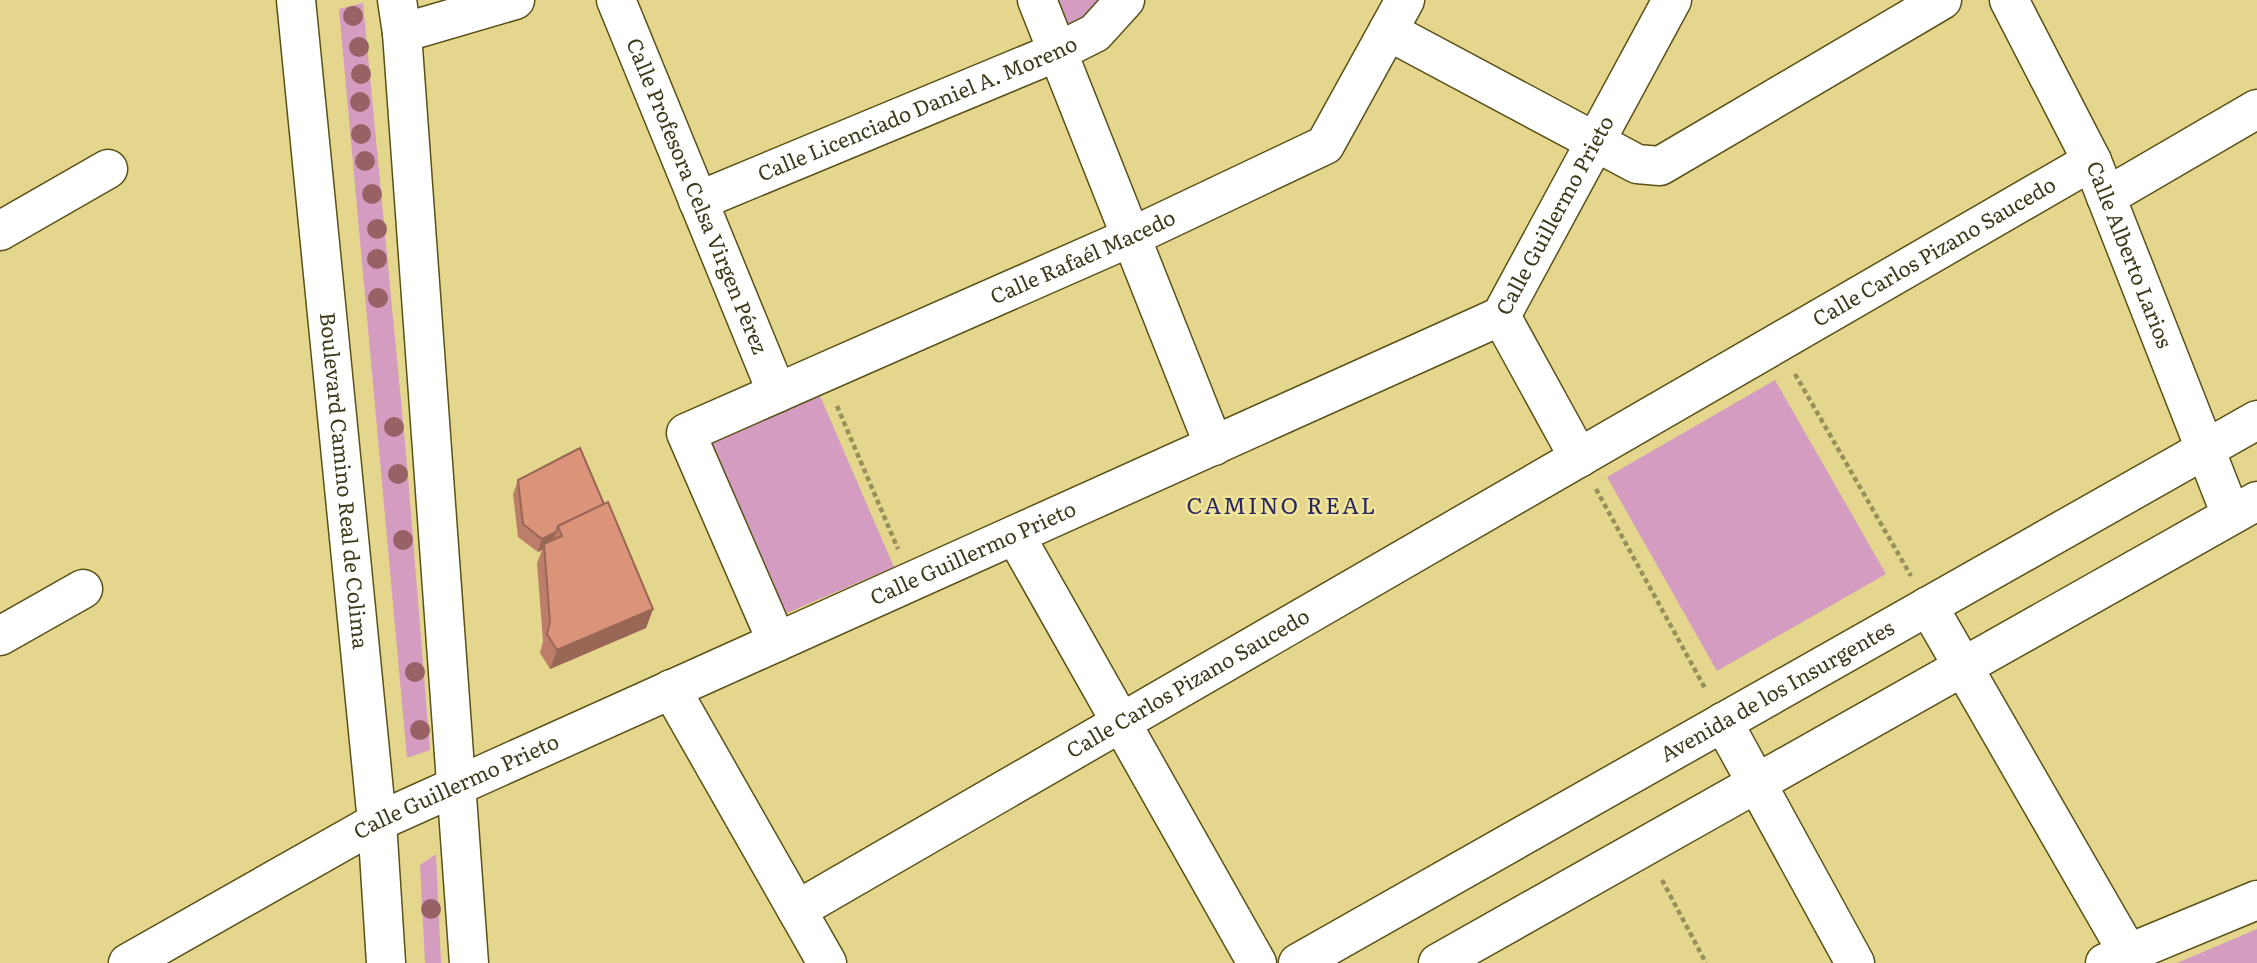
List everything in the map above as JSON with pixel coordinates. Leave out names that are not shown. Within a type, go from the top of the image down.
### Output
[{"type":"street","name":"Boulevard Camino Real de Colima","points":[[296,0],[377,822],[386,963]]},
{"type":"street","points":[[469,963],[400,16],[516,0]]},
{"type":"street","name":"Calle Profesora Celsa Virgen Pérez","points":[[616,0],[777,393]]},
{"type":"street","points":[[1037,0],[1213,446]]},
{"type":"street","name":"Calle Licenciado Daniel A. Moreno","points":[[698,201],[1057,52],[1095,33],[1125,0]]},
{"type":"street","name":"Calle Guillermo Prieto","points":[[128,963],[377,822],[1502,316],[1672,0]]},
{"type":"street","points":[[1396,15],[1596,142],[1637,164],[1660,166],[1942,0]]},
{"type":"street","name":"Calle Alberto Larios","points":[[2009,0],[2092,161],[2206,449],[2244,508]]},
{"type":"street","name":"Calle Rafaél Macedo","points":[[776,642],[686,433],[1131,237],[1325,145],[1396,15]]},
{"type":"street","points":[[2106,197],[2257,109]]},
{"type":"street","name":"Calle Carlos Pizano Saucedo","points":[[797,910],[2092,161]]},
{"type":"street","points":[[0,231],[108,169]]},
{"type":"street","points":[[1502,316],[1579,457]]},
{"type":"street","name":"Avenida de los Insurgentes","points":[[1298,963],[2257,420]]},
{"type":"street","points":[[1438,963],[2244,508]]},
{"type":"street","points":[[1015,535],[1257,963]]},
{"type":"street","points":[[0,636],[83,589]]},
{"type":"street","points":[[1928,606],[1963,666],[2117,958],[2257,900]]},
{"type":"street","points":[[671,689],[827,963]]},
{"type":"street","points":[[1723,722],[1855,963]]},
{"type":"path","points":[[1777,343],[1928,606]]},
{"type":"path","points":[[823,373],[912,581]]},
{"type":"path","points":[[1579,457],[1723,722]]},
{"type":"path","points":[[1644,847],[1706,962]]},
{"type":"shaded area","points":[[1048,0],[1110,0],[1090,21],[1060,32]]},
{"type":"shaded area","points":[[363,3],[407,464],[430,750],[407,758],[339,9]]},
{"type":"shaded area","points":[[1775,380],[1886,574],[1717,671],[1607,477]]},
{"type":"shaded area","points":[[820,396],[894,567],[780,616],[707,445]]},
{"type":"shaded area","points":[[436,854],[441,963],[425,963],[420,865]]},
{"type":"shaded area","points":[[2257,929],[2257,963],[2177,963]]},
{"type":"building","points":[[580,448],[604,504],[558,526],[556,532],[542,539],[523,524],[518,480]]},
{"type":"building","points":[[608,502],[653,609],[557,650],[547,634],[550,622],[544,544],[562,536],[558,526]]},
{"type":"district","name":"CAMINO REAL","points":[[1282,506]]}]
